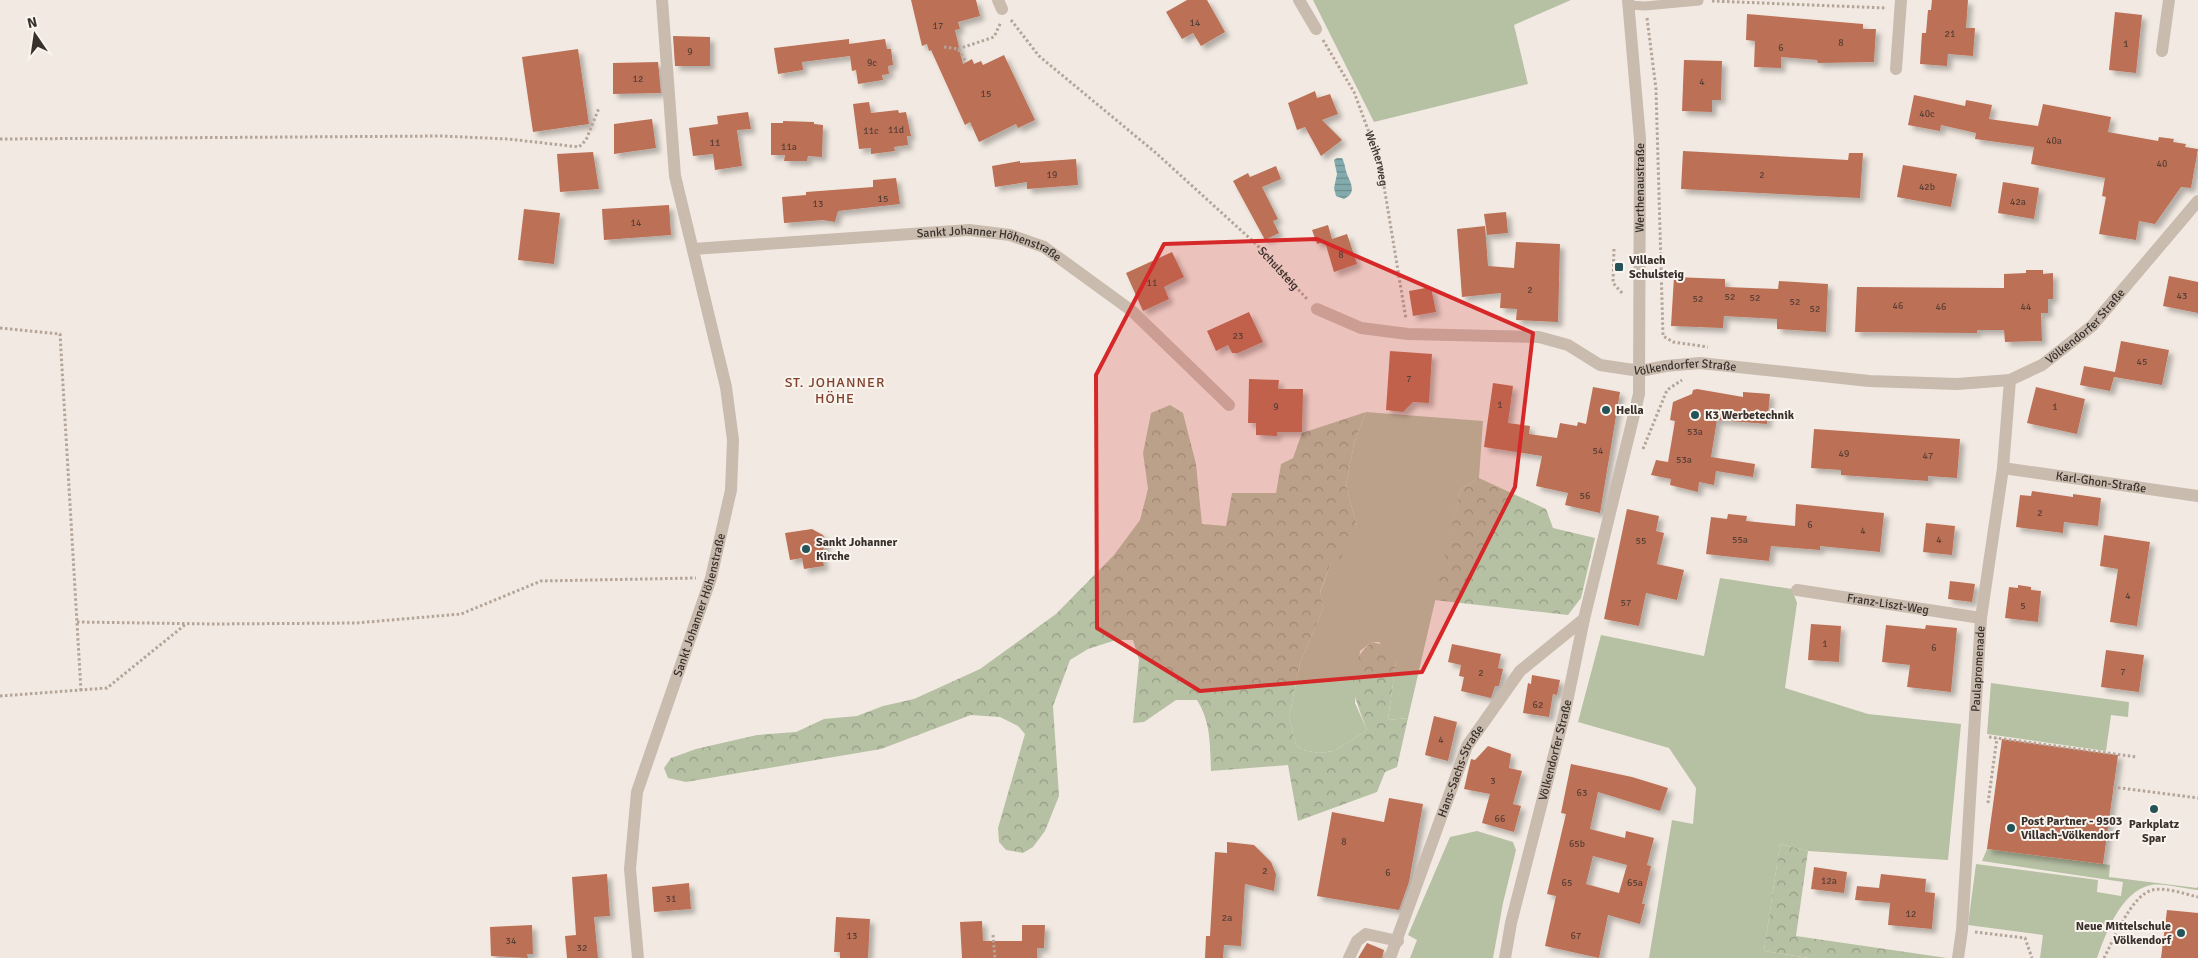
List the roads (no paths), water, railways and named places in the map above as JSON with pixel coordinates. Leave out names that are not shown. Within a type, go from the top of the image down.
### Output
[{"type":"street","name":"Sankt Johanner Höhenstraße","points":[[638,958],[630,869],[637,792],[711,578],[731,490],[733,440],[726,387],[675,176],[662,0]]},
{"type":"street","points":[[1300,0],[1316,29]]},
{"type":"street","points":[[2162,51],[2169,0]]},
{"type":"street","name":"Werthenaustraße","points":[[1629,3],[1640,139],[1640,371]]},
{"type":"street","points":[[1896,69],[1901,4]]},
{"type":"street","name":"Völkendorfer Straße","points":[[1505,958],[1513,914],[1565,712],[1584,619],[1625,458],[1639,394],[1640,371],[1666,366],[1700,363],[1869,381],[1957,384],[2010,380],[2042,365],[2092,326],[2198,201]]},
{"type":"street","name":"Sankt Johanner Höhenstraße","points":[[693,249],[969,230],[1010,235],[1044,247],[1132,311],[1228,405]]},
{"type":"street","points":[[1317,309],[1361,328],[1408,334],[1539,338],[1568,345],[1600,365],[1640,371]]},
{"type":"street","name":"Paulapromenade","points":[[1958,958],[1962,930],[1980,618],[2003,468],[2010,380]]},
{"type":"street","name":"Karl-Ghon-Straße","points":[[2003,468],[2198,496]]},
{"type":"street","name":"Franz-Liszt-Weg","points":[[1797,590],[1980,618]]},
{"type":"street","name":"Hans-Sachs-Straße","points":[[1390,958],[1398,941],[1467,746],[1520,671],[1584,619]]},
{"type":"street","points":[[1349,958],[1357,941],[1366,934],[1398,941]]},
{"type":"lane","name":"Werthenaustraße","points":[[1629,3],[1645,6],[1699,1]]},
{"type":"water","points":[[1342,158],[1343,160],[1352,188],[1351,194],[1344,199],[1336,196],[1334,188],[1337,174],[1334,160]]},
{"type":"place","name":"Villach Schulsteig","points":[[1619,267]]},
{"type":"place","name":"Hella","points":[[1606,410]]},
{"type":"place","name":"K3 Werbetechnik","points":[[1695,415]]},
{"type":"place","name":"Sankt Johanner Kirche","points":[[806,549]]},
{"type":"place","name":"Parkplatz Spar","points":[[2154,809]]},
{"type":"place","name":"Post Partner - 9503 Villach-Völkendorf","points":[[2011,828]]},
{"type":"place","name":"Neue Mittelschule Völkendorf","points":[[2181,933]]},
{"type":"district","name":"ST. JOHANNER HÖHE","points":[[835,390]]}]
